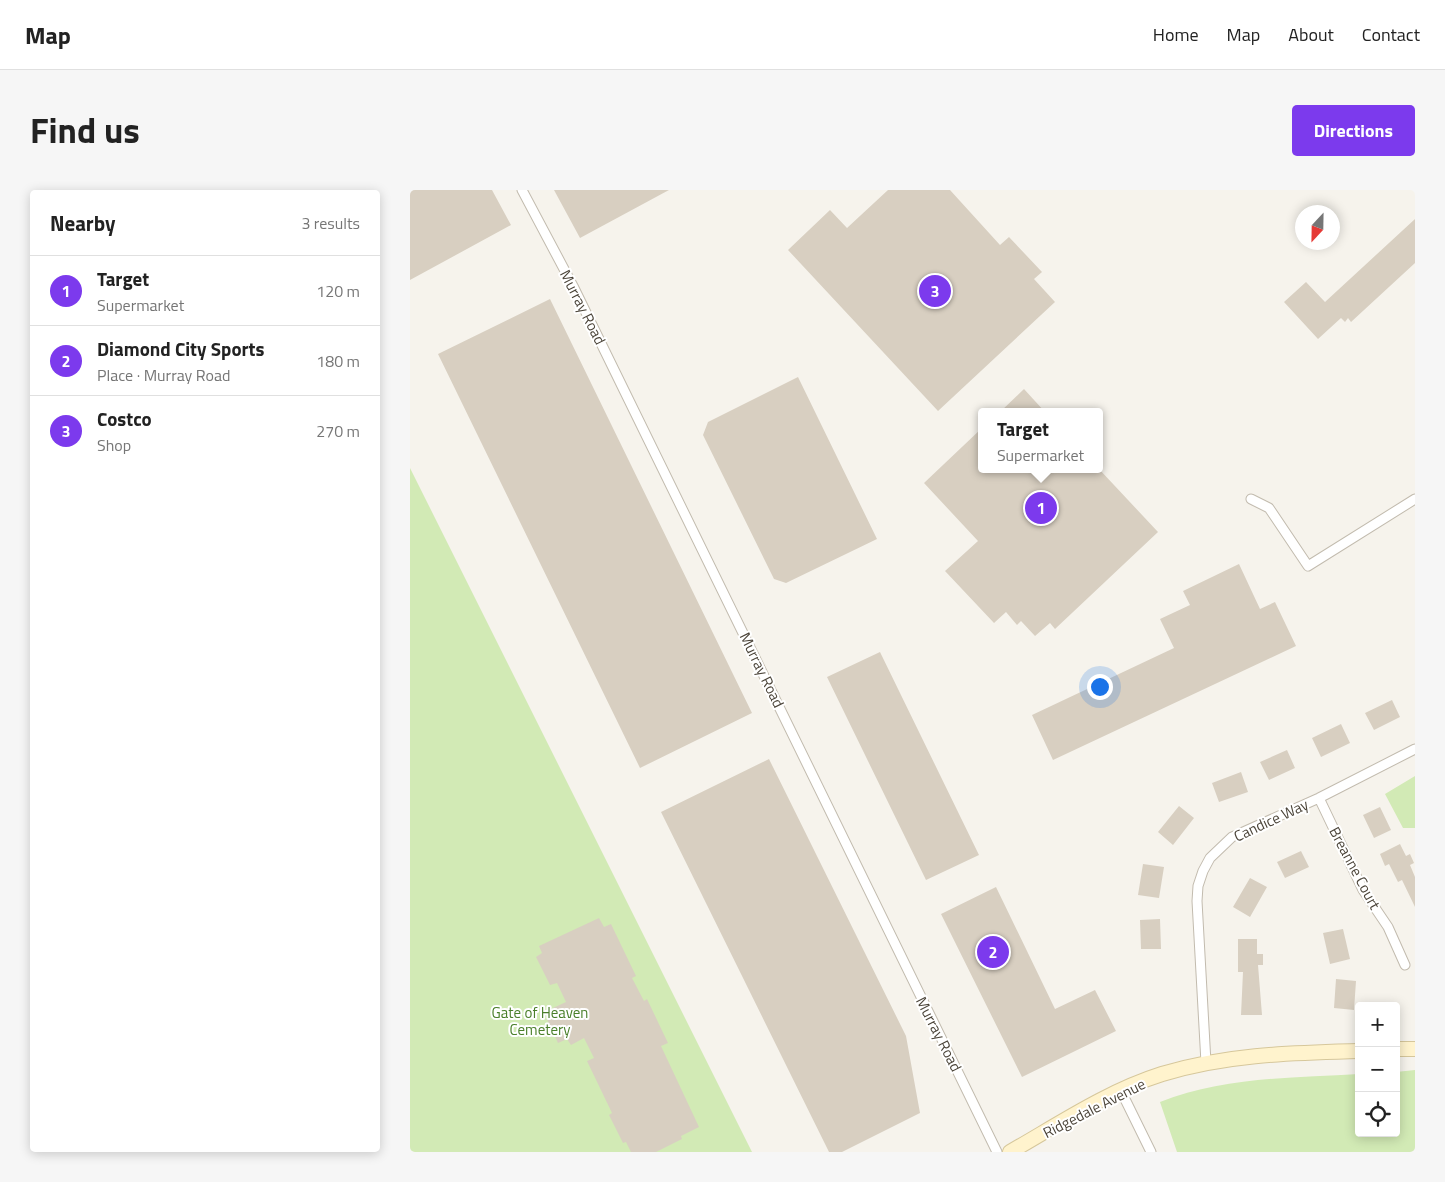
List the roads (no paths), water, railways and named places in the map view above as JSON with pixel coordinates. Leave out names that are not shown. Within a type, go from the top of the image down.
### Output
[{"type":"main road","points":[[1400,1049],[1415,1049]]},
{"type":"main road","name":"Ridgedale Avenue","points":[[1010,1152],[1121,1091],[1162,1074],[1206,1063],[1266,1054],[1355,1051]]},
{"type":"street","name":"Murray Road","points":[[522,190],[573,286],[982,1118],[996,1152]]},
{"type":"street","points":[[1251,499],[1269,508],[1308,566],[1415,499]]},
{"type":"street","name":"Candice Way","points":[[1206,1063],[1197,901],[1198,886],[1203,870],[1210,858],[1232,837],[1319,798],[1415,749]]},
{"type":"street","name":"Breanne Court","points":[[1319,798],[1363,890],[1388,927],[1405,965]]},
{"type":"street","points":[[1121,1091],[1151,1152]]},
{"type":"place","name":"Costco","points":[[935,291]]},
{"type":"place","name":"Target","points":[[1041,508]]},
{"type":"place","name":"Diamond City Sports","points":[[993,952]]},
{"type":"park label","name":"Gate of Heaven Cemetery","points":[[540,1020]]}]
